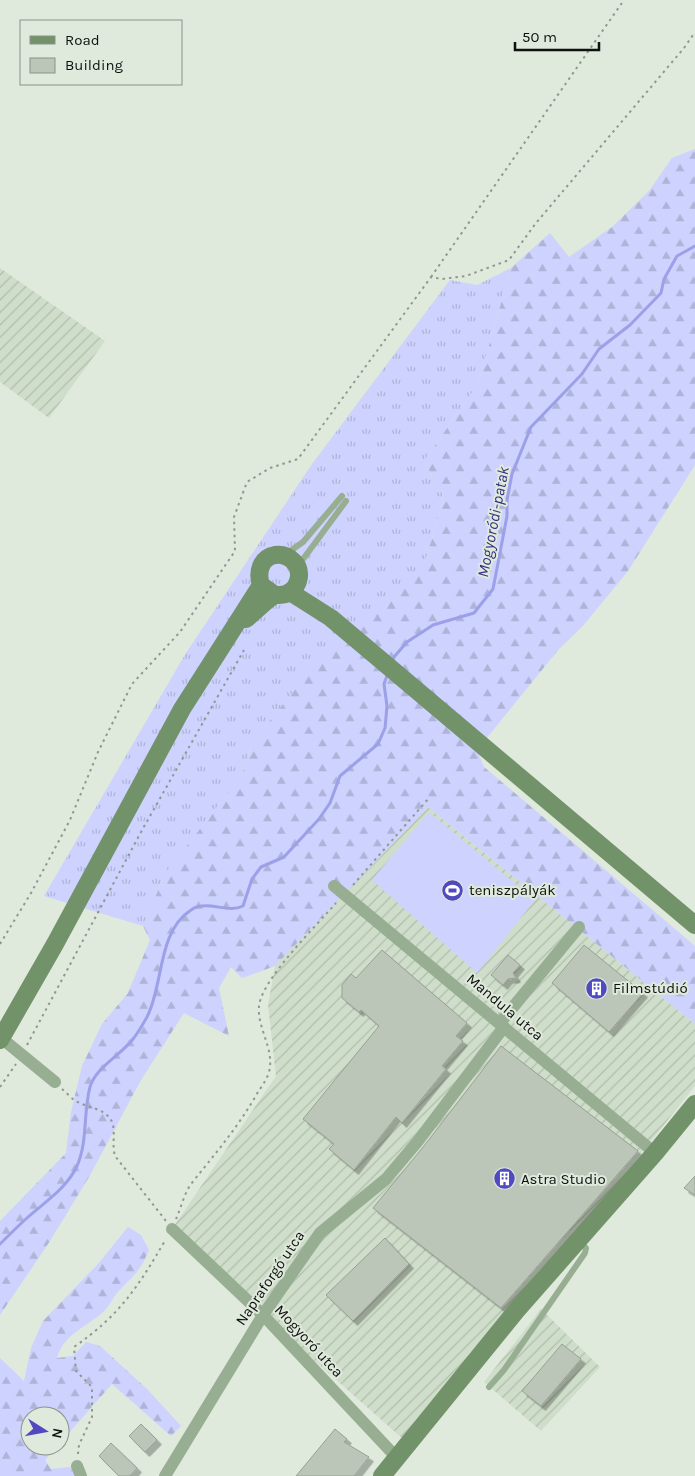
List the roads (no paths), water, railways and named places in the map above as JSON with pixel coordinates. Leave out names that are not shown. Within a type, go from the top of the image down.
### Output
[{"type":"main road","points":[[0,1038],[182,709],[233,630],[285,584],[294,562],[283,555],[276,555],[265,561],[259,572],[285,584],[331,618],[695,924]]},
{"type":"main road","points":[[382,1476],[456,1383],[695,1104]]},
{"type":"street","name":"Mandula utca","points":[[339,890],[655,1153]]},
{"type":"street","name":"Napraforgó utca","points":[[165,1476],[263,1315],[320,1233],[386,1179],[418,1141],[502,1025],[579,927]]},
{"type":"street","points":[[0,1038],[55,1082]]},
{"type":"street","name":"Mogyoró utca","points":[[172,1229],[263,1315],[397,1458]]},
{"type":"lane","points":[[283,555],[303,542],[344,498],[285,584]]},
{"type":"lane","points":[[489,1387],[504,1370],[586,1253],[586,1248],[578,1240]]},
{"type":"waterway","name":"Mogyoródi-patak","points":[[392,663],[394,657],[407,642],[433,625],[474,613],[493,589],[507,516],[507,500],[512,474],[531,427],[582,374],[599,349],[630,325],[661,293],[664,279],[677,256],[695,246]]},
{"type":"waterway","name":"Mogyoródi-patak","points":[[0,1244],[61,1188],[77,1166],[83,1147],[90,1087],[97,1074],[133,1039],[147,1017],[172,931],[180,920],[197,907],[237,908],[243,906],[252,879],[261,867],[284,857],[319,819],[330,803],[340,776],[378,744],[385,728],[387,706],[384,684],[388,673]]},
{"type":"place","name":"teniszpályák","points":[[453,890]]},
{"type":"place","name":"Filmstúdió","points":[[597,988]]},
{"type":"place","name":"Astra Studio","points":[[505,1179]]}]
